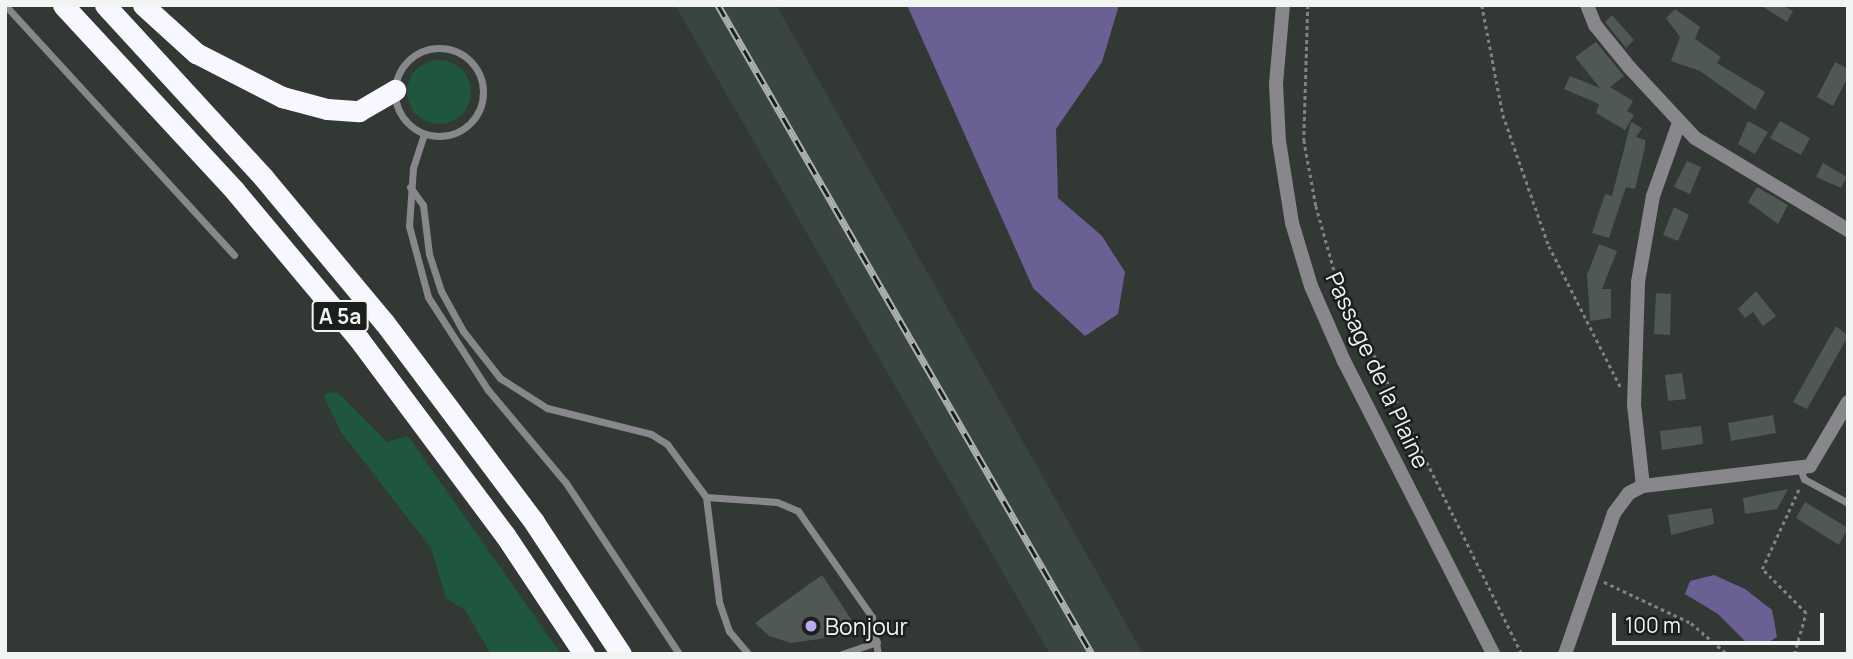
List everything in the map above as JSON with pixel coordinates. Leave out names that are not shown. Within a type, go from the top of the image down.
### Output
[{"type":"highway","name":"A 5a","points":[[63,5],[234,191],[358,338],[505,535],[584,654]]},
{"type":"highway","name":"A 5a","points":[[105,5],[263,177],[384,322],[534,522],[621,654]]},
{"type":"highway","points":[[143,5],[196,53],[282,97],[327,109],[359,111],[395,90]]},
{"type":"street","name":"Passage de la Plaine","points":[[1283,5],[1276,84],[1279,141],[1292,223],[1307,274],[1344,361],[1493,654]]},
{"type":"street","points":[[1587,5],[1595,25],[1679,123],[1737,167],[1848,230]]},
{"type":"street","points":[[1643,486],[1633,405],[1644,228],[1679,123]]},
{"type":"street","points":[[1564,654],[1614,513],[1629,493],[1643,486],[1801,472],[1814,463],[1848,402]]},
{"type":"lane","points":[[5,5],[234,255]]},
{"type":"lane","points":[[452,50],[476,67],[483,96],[471,123],[454,134],[424,134],[403,116],[395,90],[400,71],[422,51],[452,50]]},
{"type":"lane","points":[[424,134],[410,187],[412,251],[443,324],[488,390],[566,483],[679,654]]},
{"type":"lane","points":[[410,187],[423,205],[429,254],[441,291],[463,331],[500,378],[547,408],[651,434],[667,444],[706,497],[719,601],[729,631],[748,654]]},
{"type":"lane","points":[[1801,472],[1848,503]]},
{"type":"lane","points":[[706,497],[777,502],[798,511],[872,617],[878,654]]},
{"type":"lane","points":[[842,654],[877,642]]},
{"type":"path","points":[[1308,5],[1304,140],[1316,206],[1337,280],[1522,654]]},
{"type":"path","points":[[1482,5],[1503,115],[1549,246],[1614,379],[1633,405]]},
{"type":"path","points":[[1794,654],[1806,613],[1762,569],[1801,472]]},
{"type":"path","points":[[1592,577],[1691,623],[1727,654]]},
{"type":"shaded area","points":[[675,5],[776,5],[1143,654],[1050,654]]},
{"type":"shaded area","points":[[907,5],[1119,5],[1102,62],[1056,129],[1058,198],[1102,236],[1125,272],[1118,314],[1085,336],[1033,288]]},
{"type":"shaded area","points":[[1714,575],[1745,589],[1772,610],[1777,637],[1764,645],[1747,643],[1718,614],[1685,594],[1690,581]]},
{"type":"green space","points":[[439,60],[462,69],[471,92],[462,115],[439,124],[416,115],[407,92],[416,69]]},
{"type":"green space","points":[[328,392],[338,393],[387,442],[408,436],[561,654],[491,654],[465,610],[446,598],[431,548],[341,432],[324,397]]},
{"type":"building","points":[[1760,5],[1782,5],[1793,11],[1787,22]]},
{"type":"building","points":[[1675,9],[1700,27],[1695,39],[1721,57],[1717,63],[1765,92],[1755,110],[1700,71],[1671,61],[1680,37],[1666,18]]},
{"type":"building","points":[[1612,15],[1634,40],[1626,48],[1605,22]]},
{"type":"building","points":[[1596,42],[1624,76],[1610,87],[1633,101],[1627,111],[1634,115],[1625,130],[1596,113],[1599,104],[1564,89],[1570,76],[1600,88],[1575,57]]},
{"type":"building","points":[[1835,62],[1848,69],[1848,77],[1833,106],[1817,97]]},
{"type":"building","points":[[1748,121],[1768,132],[1755,154],[1738,144]]},
{"type":"building","points":[[1780,121],[1810,138],[1801,155],[1770,138]]},
{"type":"building","points":[[1631,122],[1642,128],[1636,137],[1645,140],[1645,147],[1635,189],[1626,187],[1609,238],[1592,233],[1605,194],[1612,196]]},
{"type":"building","points":[[1687,161],[1701,167],[1690,194],[1674,187]]},
{"type":"building","points":[[1823,163],[1847,177],[1841,188],[1816,177]]},
{"type":"building","points":[[1757,187],[1788,205],[1778,224],[1748,202]]},
{"type":"building","points":[[1674,207],[1689,215],[1678,241],[1663,235]]},
{"type":"building","points":[[1599,244],[1617,251],[1602,289],[1611,289],[1611,318],[1590,321],[1587,275]]},
{"type":"building","points":[[1756,291],[1776,316],[1763,326],[1753,312],[1745,318],[1738,309]]},
{"type":"building","points":[[1656,293],[1671,294],[1670,335],[1654,334]]},
{"type":"building","points":[[1836,326],[1848,336],[1807,409],[1793,402]]},
{"type":"building","points":[[1682,373],[1686,399],[1668,401],[1665,375]]},
{"type":"building","points":[[1773,415],[1776,433],[1731,441],[1728,423]]},
{"type":"building","points":[[1701,426],[1703,444],[1662,450],[1660,431]]},
{"type":"building","points":[[1788,489],[1777,509],[1745,514],[1743,498]]},
{"type":"building","points":[[1805,502],[1848,528],[1839,545],[1796,518]]},
{"type":"building","points":[[1712,508],[1714,524],[1671,535],[1668,515]]},
{"type":"building","points":[[822,575],[851,619],[854,634],[791,643],[769,636],[755,623]]},
{"type":"railway","points":[[718,5],[1092,654]]},
{"type":"place","name":"Bonjour","points":[[811,626]]}]
